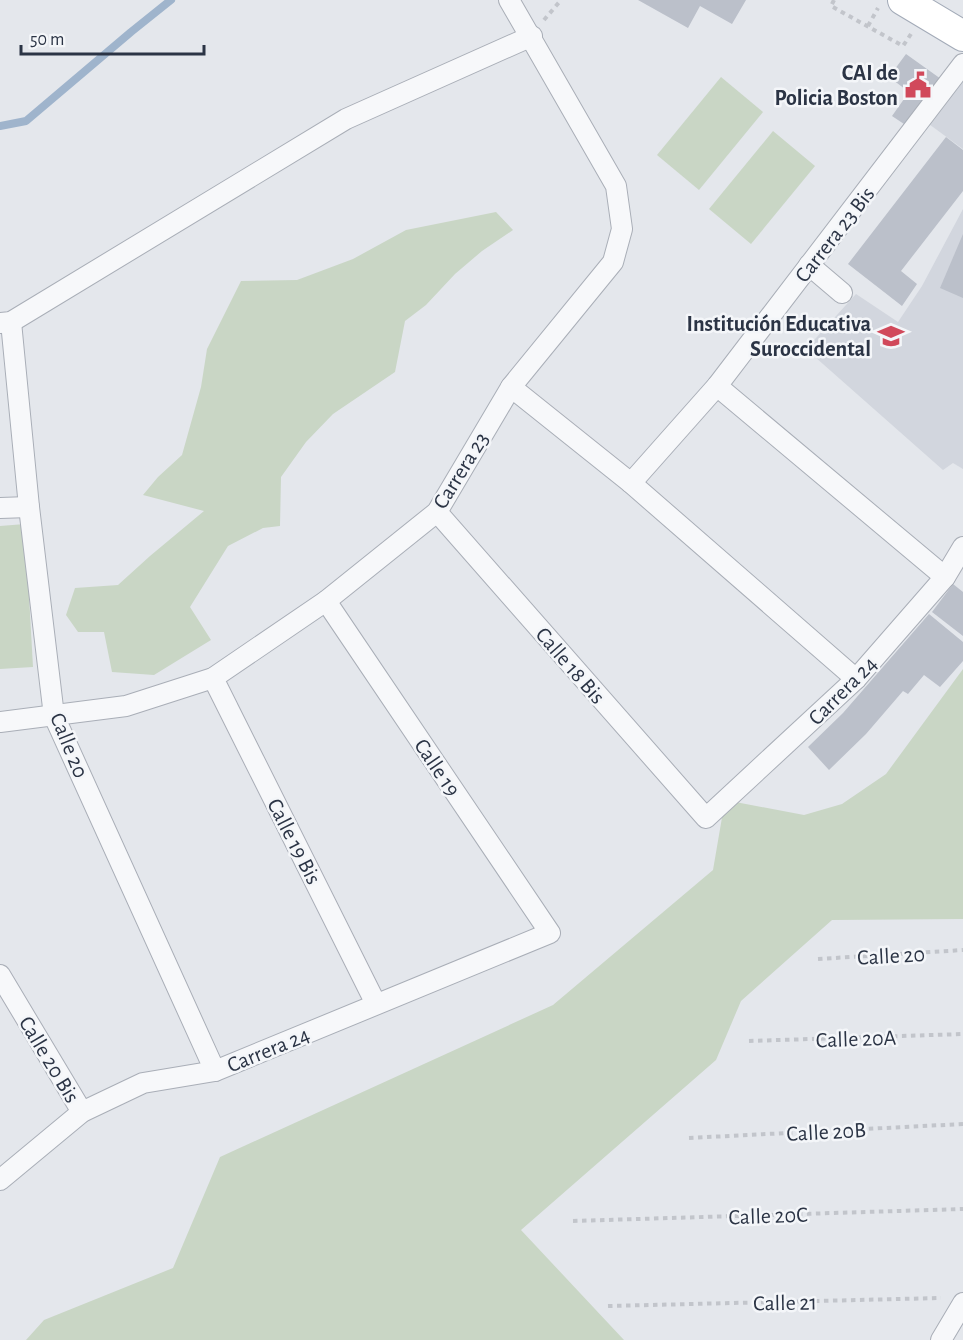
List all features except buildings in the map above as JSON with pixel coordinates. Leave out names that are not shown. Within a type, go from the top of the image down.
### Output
[{"type":"main road","points":[[903,0],[963,36]]},
{"type":"street","name":"Carrera 23","points":[[0,722],[126,706],[213,678],[326,601],[437,512],[511,387],[613,262],[622,230],[616,186],[509,0]]},
{"type":"street","points":[[6,322],[346,119],[531,36]]},
{"type":"street","name":"Carrera 23 Bis","points":[[631,483],[717,386],[963,64]]},
{"type":"street","points":[[809,265],[842,293]]},
{"type":"street","name":"Calle 20","points":[[6,322],[54,716],[215,1071]]},
{"type":"street","points":[[717,386],[945,577]]},
{"type":"street","points":[[511,387],[631,483],[856,679]]},
{"type":"street","points":[[0,508],[29,507]]},
{"type":"street","name":"Calle 18 Bis","points":[[437,512],[706,818]]},
{"type":"street","name":"Carrera 24","points":[[706,818],[856,679],[945,577],[963,547]]},
{"type":"street","name":"Calle 19","points":[[326,601],[550,933]]},
{"type":"street","name":"Calle 19 Bis","points":[[213,678],[376,1004]]},
{"type":"street","name":"Carrera 24","points":[[0,1180],[82,1112],[143,1083],[215,1071],[550,933]]},
{"type":"street","name":"Calle 20 Bis","points":[[0,975],[82,1112]]},
{"type":"street","points":[[941,1340],[957,1300]]},
{"type":"path","points":[[834,0],[831,6],[903,46]]},
{"type":"path","points":[[868,26],[882,0]]},
{"type":"path","name":"Calle 20","points":[[818,959],[963,950]]},
{"type":"path","name":"Calle 20A","points":[[749,1041],[963,1034]]},
{"type":"path","name":"Calle 20B","points":[[689,1138],[963,1124]]},
{"type":"path","name":"Calle 20C","points":[[573,1221],[963,1209]]},
{"type":"path","name":"Calle 21","points":[[608,1306],[957,1300]]},
{"type":"shaded area","points":[[963,64],[963,149],[922,119]]},
{"type":"shaded area","name":"Institución Educativa Suroccidental","points":[[963,209],[963,469],[953,463],[943,470],[806,349],[856,294],[898,322],[922,286]]},
{"type":"green space","points":[[721,77],[763,112],[699,190],[657,155]]},
{"type":"green space","points":[[773,131],[815,166],[751,244],[709,209]]},
{"type":"green space","points":[[496,212],[513,230],[482,251],[455,274],[426,305],[405,321],[395,372],[333,414],[306,442],[281,477],[280,526],[263,528],[228,546],[190,607],[211,640],[154,675],[112,672],[104,632],[78,632],[66,615],[75,588],[118,585],[204,511],[143,495],[158,477],[182,455],[201,387],[207,349],[241,281],[297,280],[353,259],[406,230]]},
{"type":"green space","points":[[25,524],[33,667],[0,669],[0,526]]},
{"type":"green space","points":[[963,669],[963,919],[832,920],[741,1001],[716,1060],[521,1230],[624,1340],[26,1340],[44,1320],[173,1268],[220,1157],[553,1005],[713,870],[725,800],[804,815],[842,804],[886,774]]},
{"type":"waterway","points":[[0,126],[26,121],[171,0]]},
{"type":"place","name":"CAI de Policia Boston","points":[[918,85]]},
{"type":"place","name":"Institución Educativa Suroccidental","points":[[891,336]]}]
